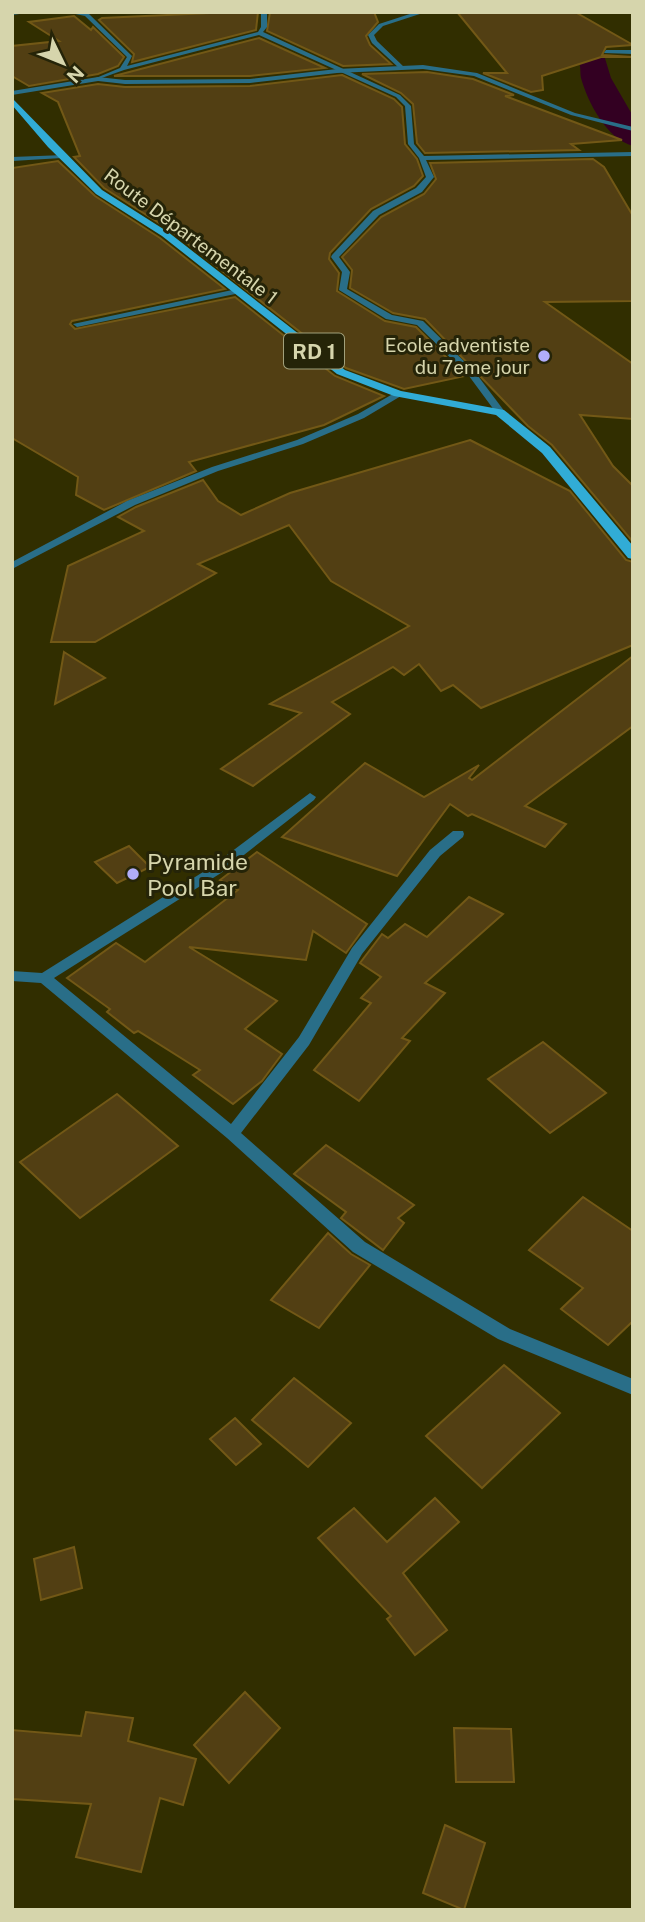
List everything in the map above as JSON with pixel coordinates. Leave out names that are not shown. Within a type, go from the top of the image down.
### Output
[{"type":"main road","name":"Route Départementale 1","points":[[12,100],[62,156],[99,192],[165,234],[341,372],[398,394],[500,412],[546,450],[633,555]]},
{"type":"street","points":[[12,13],[31,12]]},
{"type":"street","points":[[69,12],[88,15],[130,57],[122,69]]},
{"type":"street","points":[[80,13],[86,12]]},
{"type":"street","points":[[260,33],[264,27],[264,12]]},
{"type":"street","points":[[401,67],[374,42],[371,35],[381,25],[423,12]]},
{"type":"street","points":[[12,93],[99,79],[122,69],[260,33],[337,71],[398,96],[408,106],[411,145],[422,158],[430,177],[419,190],[376,213],[335,257],[346,272],[344,290],[389,317],[420,323],[472,374],[500,412]]},
{"type":"street","points":[[606,52],[633,52]]},
{"type":"street","points":[[99,79],[125,82],[250,82],[337,71],[401,67],[475,74],[573,114],[633,129]]},
{"type":"street","points":[[422,158],[633,155]]},
{"type":"street","points":[[12,159],[62,156]]},
{"type":"street","points":[[77,324],[237,291]]},
{"type":"street","points":[[12,566],[131,503],[215,469],[300,442],[360,416],[398,394]]},
{"type":"street","points":[[44,978],[216,870],[310,797]]},
{"type":"street","points":[[232,1134],[304,1041],[357,951],[435,853],[458,834]]},
{"type":"street","points":[[12,975],[44,978],[232,1134],[359,1247],[504,1334],[633,1387]]},
{"type":"building","points":[[258,12],[256,30],[132,62],[134,54],[99,20],[102,18]]},
{"type":"building","points":[[270,12],[374,12],[378,22],[366,36],[370,45],[391,64],[343,66],[267,31]]},
{"type":"building","points":[[457,12],[575,12],[633,45],[606,47],[602,55],[633,57],[601,57],[542,76],[543,90],[531,92],[483,73],[507,73]]},
{"type":"building","points":[[74,16],[91,30],[93,27],[124,57],[118,66],[98,74],[29,86],[12,76],[12,46],[59,41],[29,22]]},
{"type":"building","points":[[259,38],[325,68],[250,76],[114,76]]},
{"type":"building","points":[[427,72],[473,79],[514,95],[505,96],[622,140],[571,144],[579,150],[425,153],[417,143],[413,104],[401,93],[362,74]]},
{"type":"building","points":[[342,75],[394,99],[402,107],[405,144],[417,159],[423,176],[414,186],[371,209],[330,253],[329,259],[339,273],[337,291],[385,321],[416,327],[465,376],[404,389],[346,368],[170,230],[104,188],[74,157],[80,156],[58,102],[42,93],[98,84],[125,87],[250,86]]},
{"type":"building","points":[[593,159],[604,167],[633,216],[633,301],[545,302],[633,364],[633,419],[580,415],[613,466],[633,486],[633,542],[552,445],[528,426],[425,319],[393,313],[350,288],[352,270],[342,257],[381,217],[424,194],[436,179],[430,163]]},
{"type":"building","points":[[58,161],[95,196],[160,238],[225,289],[72,321],[70,324],[75,329],[235,297],[335,376],[384,396],[324,425],[189,462],[196,471],[104,510],[76,495],[78,477],[12,438],[12,168]]},
{"type":"building","points":[[470,440],[570,491],[626,560],[633,562],[633,645],[481,708],[453,685],[441,691],[419,664],[404,675],[393,667],[332,702],[350,714],[253,786],[221,769],[301,713],[270,704],[409,626],[331,581],[289,525],[198,564],[216,573],[95,642],[51,642],[68,566],[144,531],[118,517],[136,507],[203,480],[218,501],[241,515],[290,493]]},
{"type":"building","points":[[64,652],[105,678],[55,704]]},
{"type":"building","points":[[633,656],[633,726],[525,806],[566,824],[545,847],[472,814],[468,816],[450,804],[397,876],[282,837],[365,763],[424,797],[479,765],[469,778],[472,780]]},
{"type":"building","points":[[129,846],[150,867],[117,883],[95,862]]},
{"type":"building","points":[[257,852],[367,924],[346,953],[313,931],[306,960],[189,947],[277,1001],[245,1029],[282,1054],[262,1081],[233,1104],[193,1075],[200,1070],[138,1031],[134,1033],[107,1012],[110,1009],[67,978],[116,943],[145,962],[238,890],[220,880]]},
{"type":"building","points":[[469,897],[503,914],[425,983],[445,993],[402,1038],[410,1041],[359,1101],[314,1070],[371,1003],[361,998],[381,977],[360,963],[382,934],[388,938],[405,924],[427,937]]},
{"type":"building","points":[[543,1042],[606,1093],[550,1133],[488,1079]]},
{"type":"building","points":[[117,1094],[178,1146],[80,1218],[20,1162]]},
{"type":"building","points":[[326,1145],[414,1205],[398,1218],[404,1223],[383,1250],[341,1218],[346,1212],[294,1174]]},
{"type":"building","points":[[583,1197],[633,1231],[633,1321],[608,1345],[561,1309],[583,1288],[529,1250]]},
{"type":"building","points":[[328,1233],[351,1254],[370,1265],[319,1328],[271,1300]]},
{"type":"building","points":[[504,1365],[560,1413],[482,1488],[426,1436]]},
{"type":"building","points":[[294,1378],[351,1423],[308,1467],[252,1420]]},
{"type":"building","points":[[235,1418],[261,1444],[236,1465],[210,1439]]},
{"type":"building","points":[[435,1498],[459,1522],[403,1573],[447,1630],[415,1655],[387,1619],[391,1616],[318,1538],[354,1508],[387,1542]]},
{"type":"building","points":[[74,1547],[82,1588],[41,1600],[34,1559]]},
{"type":"building","points":[[245,1692],[280,1728],[229,1783],[194,1745]]},
{"type":"building","points":[[86,1712],[133,1718],[128,1741],[196,1759],[183,1805],[160,1798],[141,1872],[76,1857],[91,1804],[12,1799],[12,1730],[81,1736]]},
{"type":"building","points":[[454,1728],[511,1729],[514,1782],[456,1782]]},
{"type":"building","points":[[445,1825],[485,1843],[464,1910],[423,1893]]},
{"type":"waterway","points":[[534,12],[575,41],[594,61],[596,78],[611,111],[633,136]]},
{"type":"place","name":"Ecole adventiste du 7eme jour","points":[[544,356]]},
{"type":"place","name":"Pyramide Pool Bar","points":[[133,874]]}]
